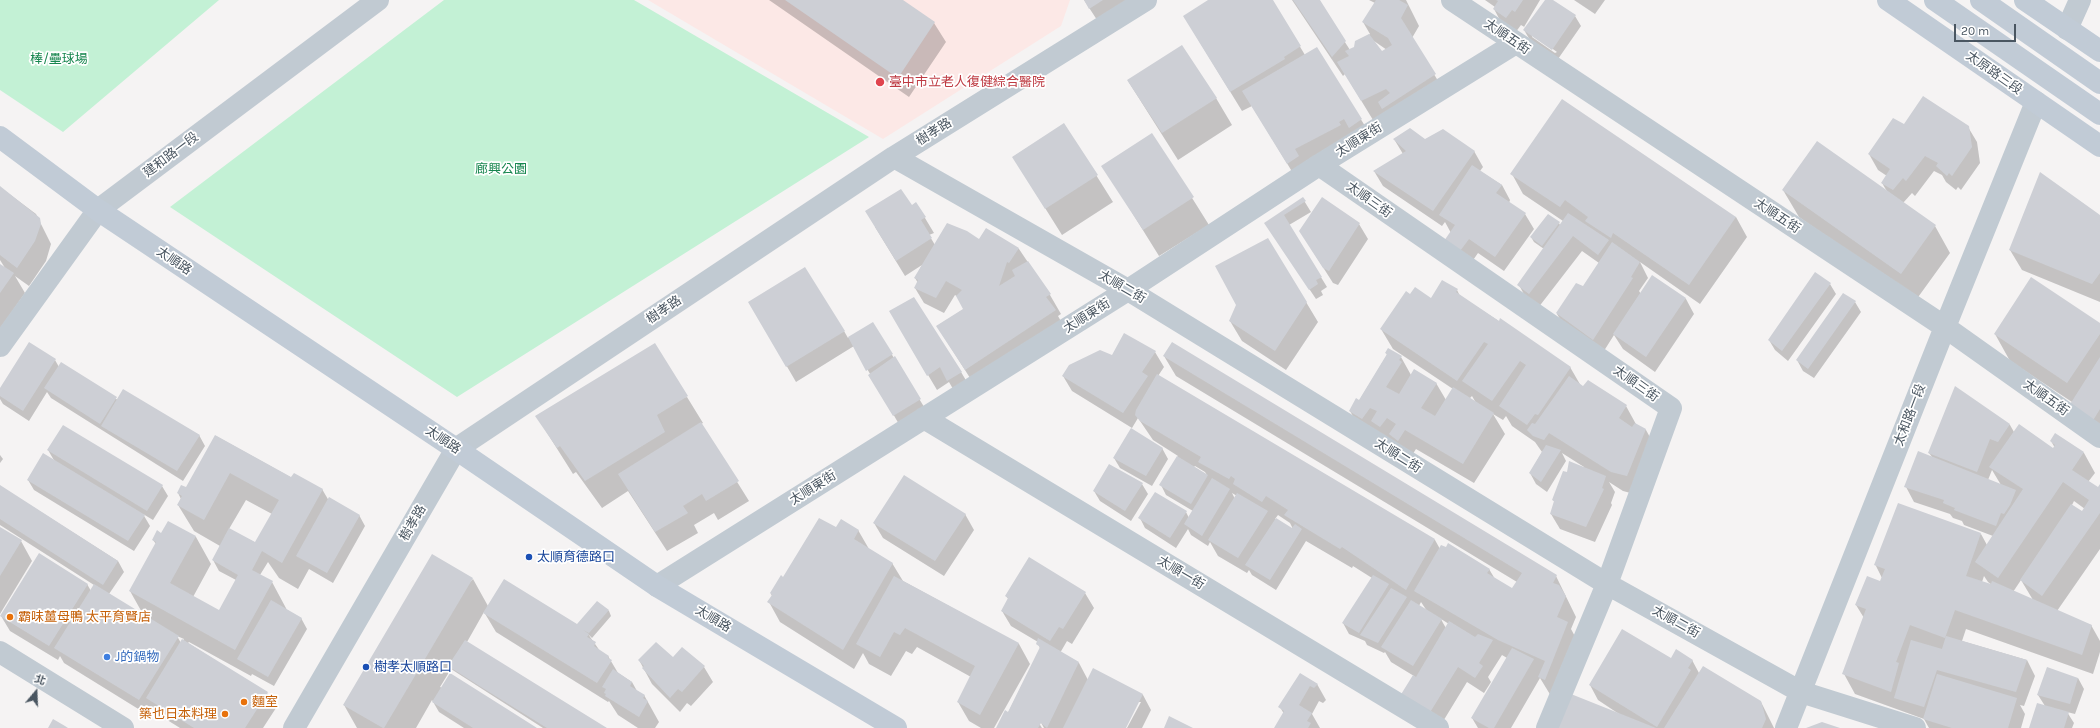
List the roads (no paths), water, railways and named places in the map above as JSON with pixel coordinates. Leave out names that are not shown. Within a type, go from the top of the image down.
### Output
[{"type":"street","name":"建和路一段","points":[[0,346],[98,210],[378,0]]},
{"type":"street","name":"樹孝路","points":[[294,728],[456,449],[894,157],[1146,0]]},
{"type":"street","name":"太順五街","points":[[1452,0],[1945,327],[2100,437]]},
{"type":"street","name":"太原路三段","points":[[1888,0],[2100,146]]},
{"type":"street","name":"太原路三段","points":[[1935,0],[2100,114]]},
{"type":"street","points":[[1981,0],[2100,83]]},
{"type":"street","points":[[2025,0],[2100,51]]},
{"type":"street","points":[[2067,29],[2080,0]]},
{"type":"street","name":"太順東街","points":[[657,586],[1128,290],[1319,165],[1516,43]]},
{"type":"street","name":"太和路一段","points":[[1786,728],[2036,102]]},
{"type":"street","name":"太順路","points":[[0,137],[98,210],[456,449],[657,586],[896,728]]},
{"type":"street","name":"太順二街","points":[[894,157],[1128,290],[1607,584],[1801,692],[1915,728]]},
{"type":"street","name":"太順三街","points":[[1319,165],[1671,408],[1607,584],[1547,728]]},
{"type":"street","name":"太順一街","points":[[924,418],[1438,728]]},
{"type":"street","points":[[0,652],[123,728]]},
{"type":"place","name":"臺中市立老人復健綜合醫院","points":[[880,82]]},
{"type":"place","name":"太順育德路口","points":[[529,557]]},
{"type":"place","name":"霸味薑母鴨 太平育賢店","points":[[10,617]]},
{"type":"place","name":"J的鍋物","points":[[107,657]]},
{"type":"place","name":"樹孝太順路口","points":[[366,667]]},
{"type":"place","name":"麵室","points":[[244,702]]},
{"type":"place","name":"築也日本料理","points":[[225,714]]},
{"type":"park label","name":"棒/壘球場","points":[[59,59]]},
{"type":"park label","name":"廊興公園","points":[[501,169]]}]
